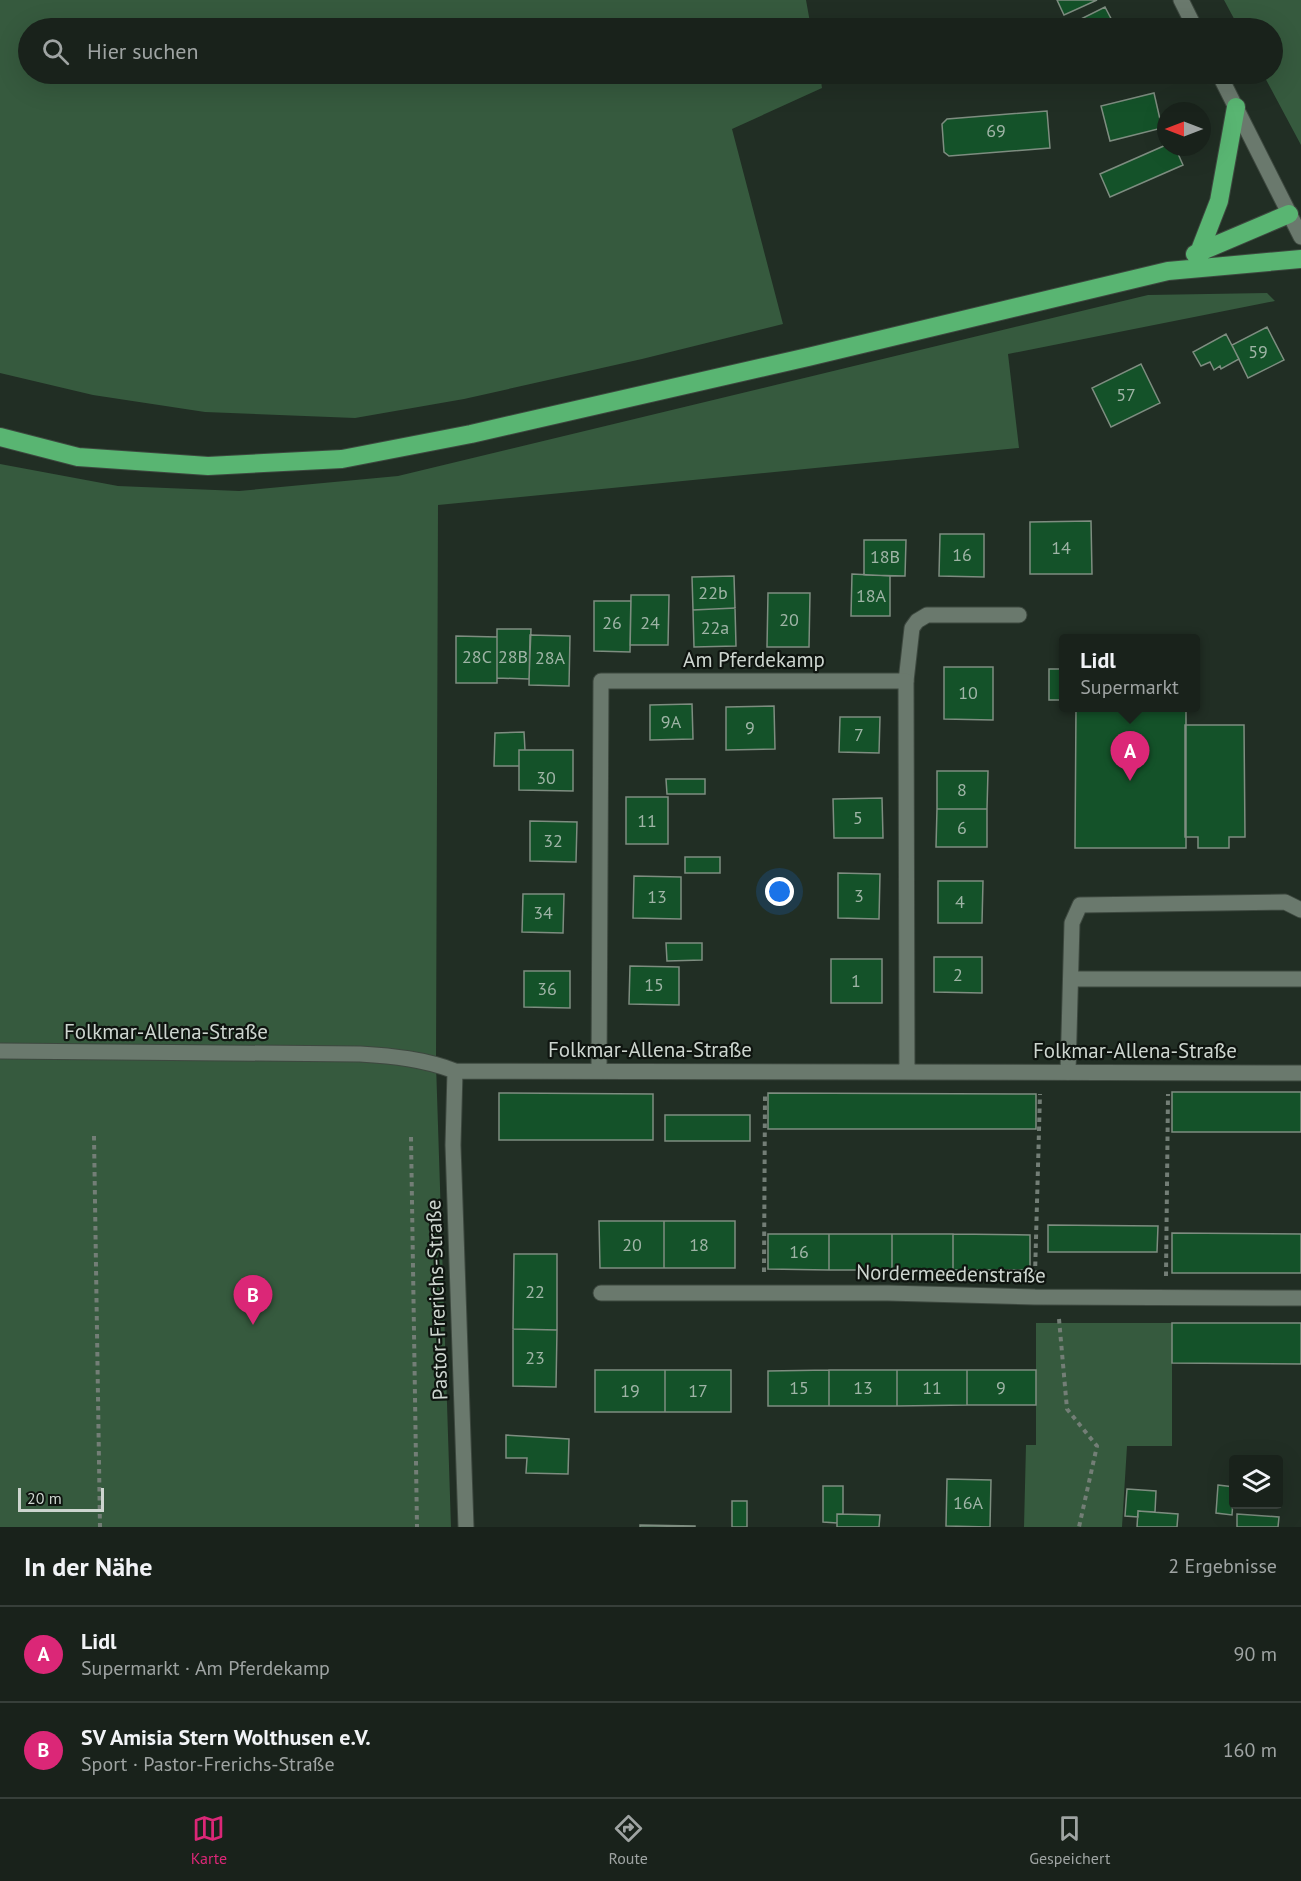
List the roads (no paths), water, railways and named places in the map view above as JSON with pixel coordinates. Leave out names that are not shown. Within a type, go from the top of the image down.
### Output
[{"type":"highway","points":[[1200,250],[1219,201],[1236,107]]},
{"type":"highway","points":[[1168,271],[1200,250],[1289,214]]},
{"type":"highway","points":[[0,436],[78,457],[208,466],[342,459],[471,434],[1168,271],[1301,259]]},
{"type":"street","points":[[1181,0],[1190,18]]},
{"type":"street","points":[[1224,84],[1301,237]]},
{"type":"street","points":[[907,1072],[906,681],[912,628],[917,621],[927,615],[1019,615]]},
{"type":"street","name":"Am Pferdekamp","points":[[599,1070],[601,681],[906,681]]},
{"type":"street","points":[[1068,1072],[1072,923],[1080,905],[1285,902],[1301,910]]},
{"type":"street","points":[[1071,979],[1301,979]]},
{"type":"street","name":"Folkmar-Allena-Straße","points":[[0,1052],[360,1054],[398,1056],[436,1064],[455,1071],[1301,1072]]},
{"type":"street","name":"Pastor-Frerichs-Straße","points":[[455,1071],[453,1145],[466,1527]]},
{"type":"street","name":"Nordermeedenstraße","points":[[601,1293],[888,1293],[1035,1297],[1301,1298]]},
{"type":"place","name":"Lidl","points":[[1130,781]]},
{"type":"place","name":"SV Amisia Stern Wolthusen e.V.","points":[[253,1325]]}]
